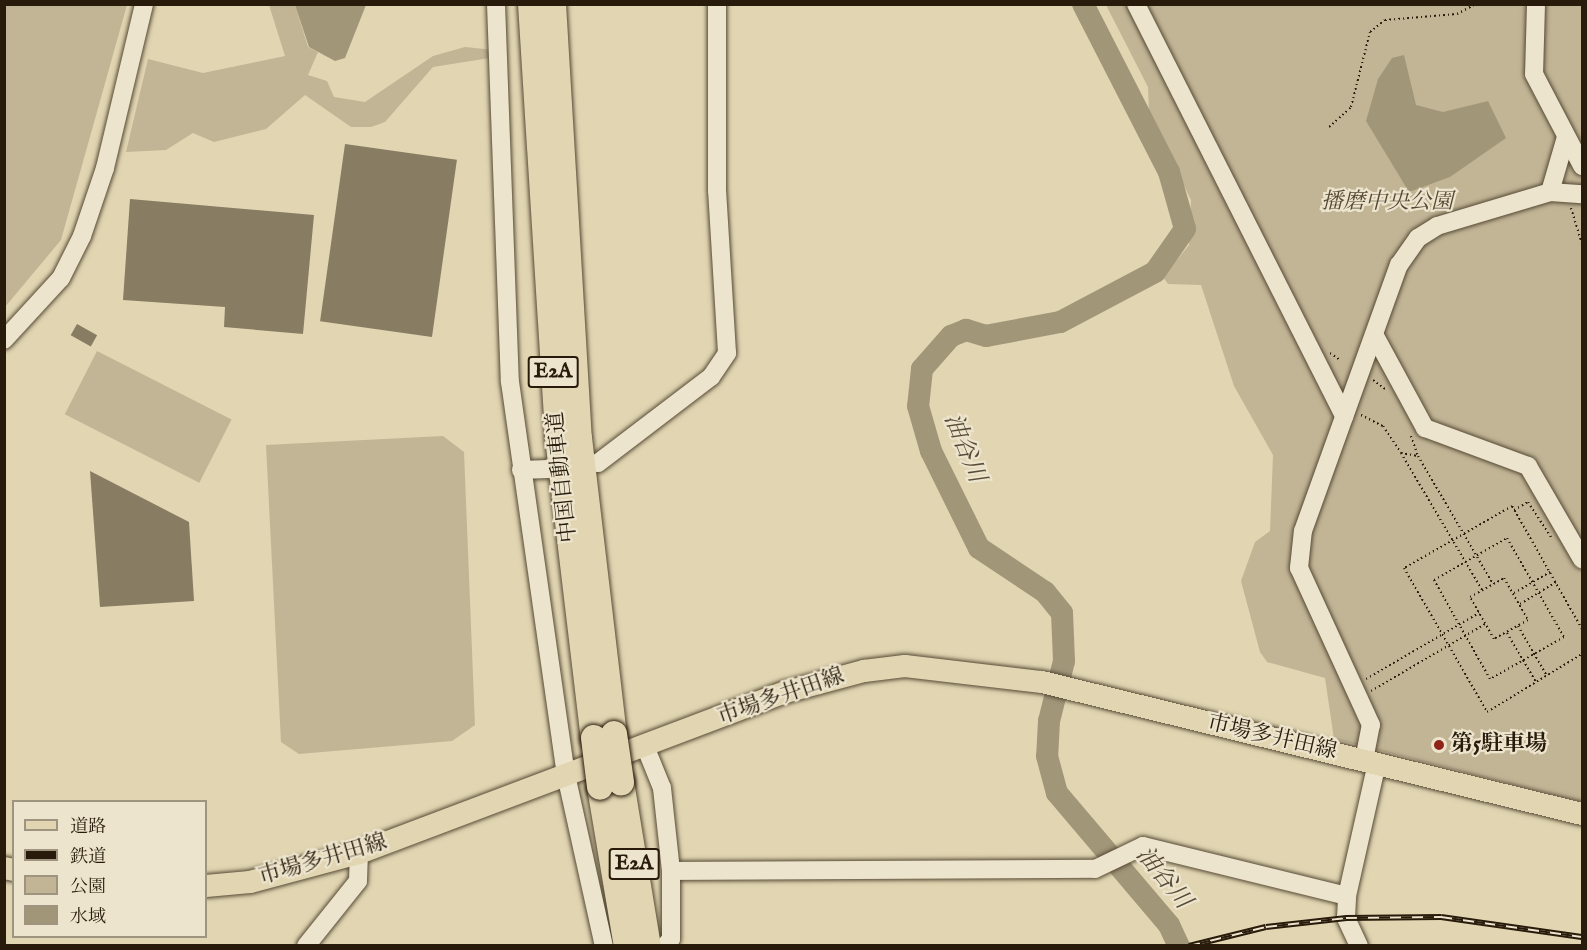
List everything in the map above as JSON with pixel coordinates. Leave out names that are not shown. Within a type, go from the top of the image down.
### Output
[{"type":"highway","name":"中国自動車道","points":[[531,4],[557,426],[611,784],[627,945]]},
{"type":"highway","name":"中国自動車道","points":[[553,4],[579,438],[604,736]]},
{"type":"highway","name":"中国自動車道","points":[[611,784],[648,945]]},
{"type":"main road","name":"市場多井田線","points":[[207,886],[250,882],[359,853],[786,692],[864,670],[948,669],[1042,682],[1582,814]]},
{"type":"street","points":[[4,340],[61,278],[82,236],[105,168],[144,4]]},
{"type":"street","points":[[496,4],[510,382],[566,775],[604,945]]},
{"type":"street","points":[[598,464],[711,377],[727,353],[717,191],[717,4]]},
{"type":"street","points":[[1136,4],[1345,411]]},
{"type":"street","points":[[1536,4],[1534,74],[1582,166]]},
{"type":"street","points":[[1359,945],[1346,918],[1347,896],[1371,761],[1371,725],[1299,568],[1303,531],[1399,265],[1418,238],[1437,226],[1567,193],[1566,137]]},
{"type":"street","points":[[1375,336],[1425,428],[1528,466],[1582,559]]},
{"type":"street","points":[[521,470],[555,469]]},
{"type":"street","points":[[645,746],[662,788],[671,872],[671,939],[665,945]]},
{"type":"street","points":[[671,872],[1104,866],[1130,848],[1143,846],[1347,896]]},
{"type":"street","points":[[306,945],[358,881],[359,853]]},
{"type":"path","points":[[1329,127],[1351,107],[1370,32],[1385,20],[1457,14],[1476,4]]},
{"type":"path","points":[[1567,193],[1582,244]]},
{"type":"path","points":[[1371,379],[1388,391]]},
{"type":"path","points":[[1345,411],[1383,426],[1482,590]]},
{"type":"path","points":[[1409,434],[1418,456],[1492,584]]},
{"type":"path","points":[[1401,453],[1418,456]]},
{"type":"path","points":[[1514,510],[1528,502],[1548,538]]},
{"type":"path","points":[[1582,629],[1512,506],[1404,568],[1486,712],[1582,654]]},
{"type":"path","points":[[1507,538],[1564,637],[1490,679],[1434,580],[1476,556],[1507,538]]},
{"type":"path","points":[[1514,593],[1550,572]]},
{"type":"path","points":[[1504,578],[1528,620],[1494,639],[1470,597],[1482,590],[1504,578]]},
{"type":"path","points":[[1520,604],[1556,582]]},
{"type":"path","points":[[1362,681],[1479,613]]},
{"type":"path","points":[[1368,693],[1485,624]]},
{"type":"path","points":[[1518,626],[1547,676]]},
{"type":"path","points":[[1507,632],[1536,682]]},
{"type":"green space","points":[[5,4],[127,5],[61,240],[5,307]]},
{"type":"green space","points":[[269,5],[295,5],[308,47],[318,52],[308,75],[327,81],[334,97],[365,102],[433,56],[465,47],[494,50],[496,57],[433,67],[385,122],[371,127],[351,127],[305,95],[266,129],[214,142],[193,133],[166,150],[126,152],[148,59],[203,73],[285,56]]},
{"type":"green space","name":"播磨中央公園","points":[[1106,5],[1582,5],[1582,802],[1334,739],[1325,678],[1267,662],[1260,652],[1241,581],[1255,542],[1270,531],[1273,455],[1234,386],[1201,285],[1168,284],[1163,277],[1189,245],[1191,200],[1149,112],[1148,87]]},
{"type":"green space","points":[[97,351],[232,420],[199,483],[65,414]]},
{"type":"green space","points":[[443,436],[464,452],[475,725],[452,741],[299,754],[281,742],[266,445]]},
{"type":"water","points":[[295,5],[366,5],[345,58],[335,61],[309,47]]},
{"type":"water","points":[[1404,55],[1416,105],[1443,112],[1488,101],[1506,138],[1450,177],[1409,192],[1366,121],[1378,79],[1392,58]]},
{"type":"building","points":[[345,144],[457,160],[432,337],[320,321]]},
{"type":"building","points":[[130,199],[314,215],[303,334],[224,327],[225,307],[123,300]]},
{"type":"building","points":[[77,324],[97,335],[91,347],[71,335]]},
{"type":"building","points":[[90,471],[189,522],[194,601],[100,607]]},
{"type":"waterway","name":"油谷川","points":[[1083,4],[1169,172],[1185,229],[1155,272],[1060,322],[986,336],[966,330],[951,336],[922,369],[918,406],[931,451],[979,548],[1045,592],[1062,613],[1064,661],[1049,721],[1047,756],[1057,793],[1169,925],[1179,946]]},
{"type":"railway","points":[[1189,946],[1266,927],[1346,918],[1441,917],[1582,937]]},
{"type":"place","name":"第5駐車場","points":[[1439,745]]}]
